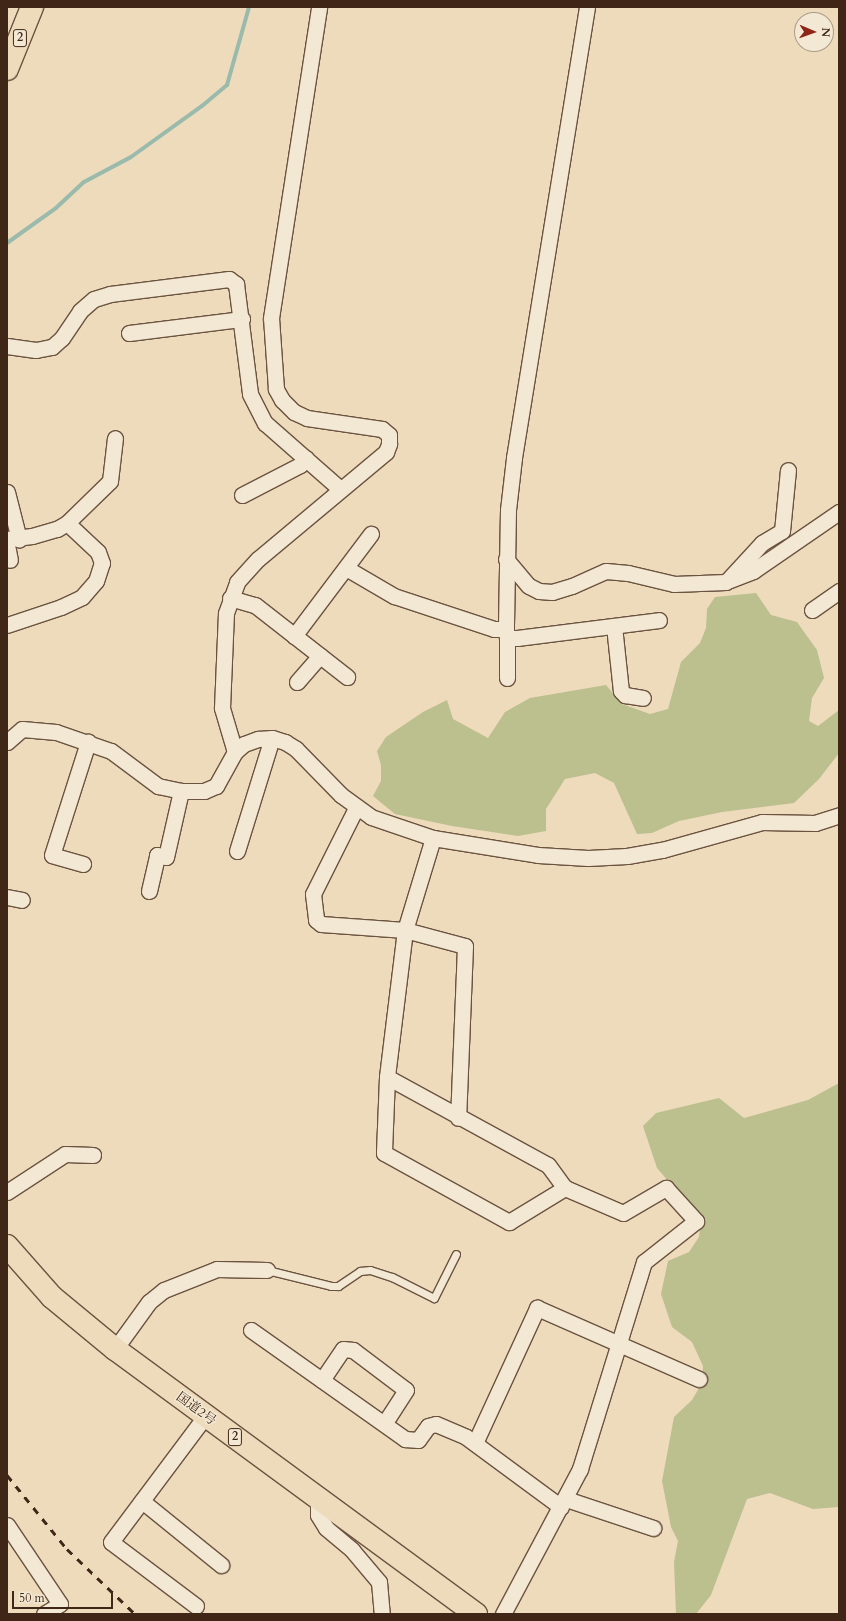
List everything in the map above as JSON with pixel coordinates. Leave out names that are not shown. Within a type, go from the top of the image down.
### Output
[{"type":"highway","name":"2","points":[[7,69],[32,7]]},
{"type":"highway","name":"国道2号","points":[[7,1246],[52,1297],[115,1349],[476,1614]]},
{"type":"street","points":[[235,752],[222,708],[223,643],[230,598],[237,582],[258,559],[386,452],[390,444],[389,435],[382,430],[307,418],[294,412],[282,400],[276,389],[271,318],[275,280],[319,7]]},
{"type":"street","points":[[507,678],[506,559],[514,458],[587,7]]},
{"type":"street","points":[[7,346],[36,350],[52,347],[62,338],[80,311],[94,299],[110,294],[229,279],[236,284],[242,319],[250,394],[265,423],[340,489]]},
{"type":"street","points":[[129,333],[242,319]]},
{"type":"street","points":[[11,541],[57,529],[66,523],[110,481],[115,438]]},
{"type":"street","points":[[242,494],[300,465],[306,458]]},
{"type":"street","points":[[726,582],[762,543],[782,531],[788,470]]},
{"type":"street","points":[[7,492],[11,541],[10,560]]},
{"type":"street","points":[[506,559],[529,586],[538,591],[552,592],[572,586],[606,571],[628,573],[674,584],[726,582],[753,571],[839,512]]},
{"type":"street","points":[[7,625],[61,607],[82,597],[96,581],[102,563],[98,552],[66,523]]},
{"type":"street","points":[[294,636],[371,534]]},
{"type":"street","points":[[346,568],[394,596],[506,634],[614,626],[659,620]]},
{"type":"street","points":[[812,610],[839,591]]},
{"type":"street","points":[[230,598],[255,605],[347,677]]},
{"type":"street","points":[[614,626],[621,691],[625,695],[643,698]]},
{"type":"street","points":[[297,682],[320,656]]},
{"type":"street","points":[[7,742],[22,730],[34,728],[56,732],[111,751],[158,786],[181,791],[204,791],[216,786],[235,752],[244,744],[258,739],[272,738],[285,742],[296,749],[356,808],[371,818],[433,838],[538,855],[588,858],[627,856],[662,850],[762,822],[815,823],[839,815]]},
{"type":"street","points":[[237,851],[272,738]]},
{"type":"street","points":[[83,864],[52,855],[88,742]]},
{"type":"street","points":[[149,891],[157,855],[166,857],[181,791]]},
{"type":"street","points":[[356,808],[313,894],[316,920],[321,924],[405,930],[466,946],[458,1118]]},
{"type":"street","points":[[433,838],[405,930],[387,1077],[384,1153],[509,1222],[565,1188]]},
{"type":"street","points":[[7,896],[22,900]]},
{"type":"street","points":[[387,1077],[458,1118],[548,1164],[565,1188],[624,1213],[666,1188],[696,1221],[644,1262],[580,1469],[564,1503],[504,1614]]},
{"type":"street","points":[[7,1192],[65,1154],[93,1155]]},
{"type":"street","points":[[115,1349],[149,1302],[164,1290],[217,1269],[267,1270]]},
{"type":"street","points":[[475,1443],[537,1308],[620,1343],[699,1379]]},
{"type":"street","points":[[251,1330],[405,1440],[418,1440],[428,1426],[436,1424],[475,1443],[564,1503],[653,1528]]},
{"type":"street","points":[[322,1380],[343,1349],[352,1350],[406,1390],[384,1424]]},
{"type":"street","points":[[196,1606],[111,1542],[206,1415]]},
{"type":"street","points":[[318,1499],[318,1515],[326,1528],[352,1550],[379,1582],[382,1614]]},
{"type":"street","points":[[142,1501],[221,1565]]},
{"type":"street","points":[[7,1525],[60,1604],[44,1614]]},
{"type":"lane","points":[[267,1270],[332,1286],[338,1286],[360,1271],[370,1270],[392,1277],[434,1298],[456,1254]]},
{"type":"green space","points":[[756,593],[771,615],[797,622],[817,650],[824,678],[812,698],[809,721],[818,726],[839,710],[839,753],[819,779],[794,803],[722,812],[679,821],[652,833],[637,834],[614,783],[595,773],[565,779],[546,809],[546,831],[518,836],[452,826],[395,814],[373,796],[381,781],[381,765],[377,751],[386,737],[423,712],[447,700],[453,719],[488,738],[505,712],[530,698],[606,685],[622,704],[650,714],[668,709],[681,662],[700,643],[706,628],[707,609],[715,597]]},
{"type":"green space","points":[[839,1083],[839,1507],[813,1509],[770,1493],[747,1499],[711,1595],[696,1614],[676,1614],[674,1562],[678,1541],[671,1527],[662,1481],[674,1417],[692,1400],[702,1383],[703,1366],[692,1342],[672,1327],[661,1294],[668,1261],[689,1252],[699,1237],[701,1219],[657,1168],[643,1126],[656,1113],[719,1098],[744,1118],[808,1100]]},
{"type":"waterway","points":[[7,243],[56,208],[84,182],[131,157],[202,106],[227,85],[249,7]]},
{"type":"railway","points":[[7,1475],[67,1549],[135,1614]]}]
